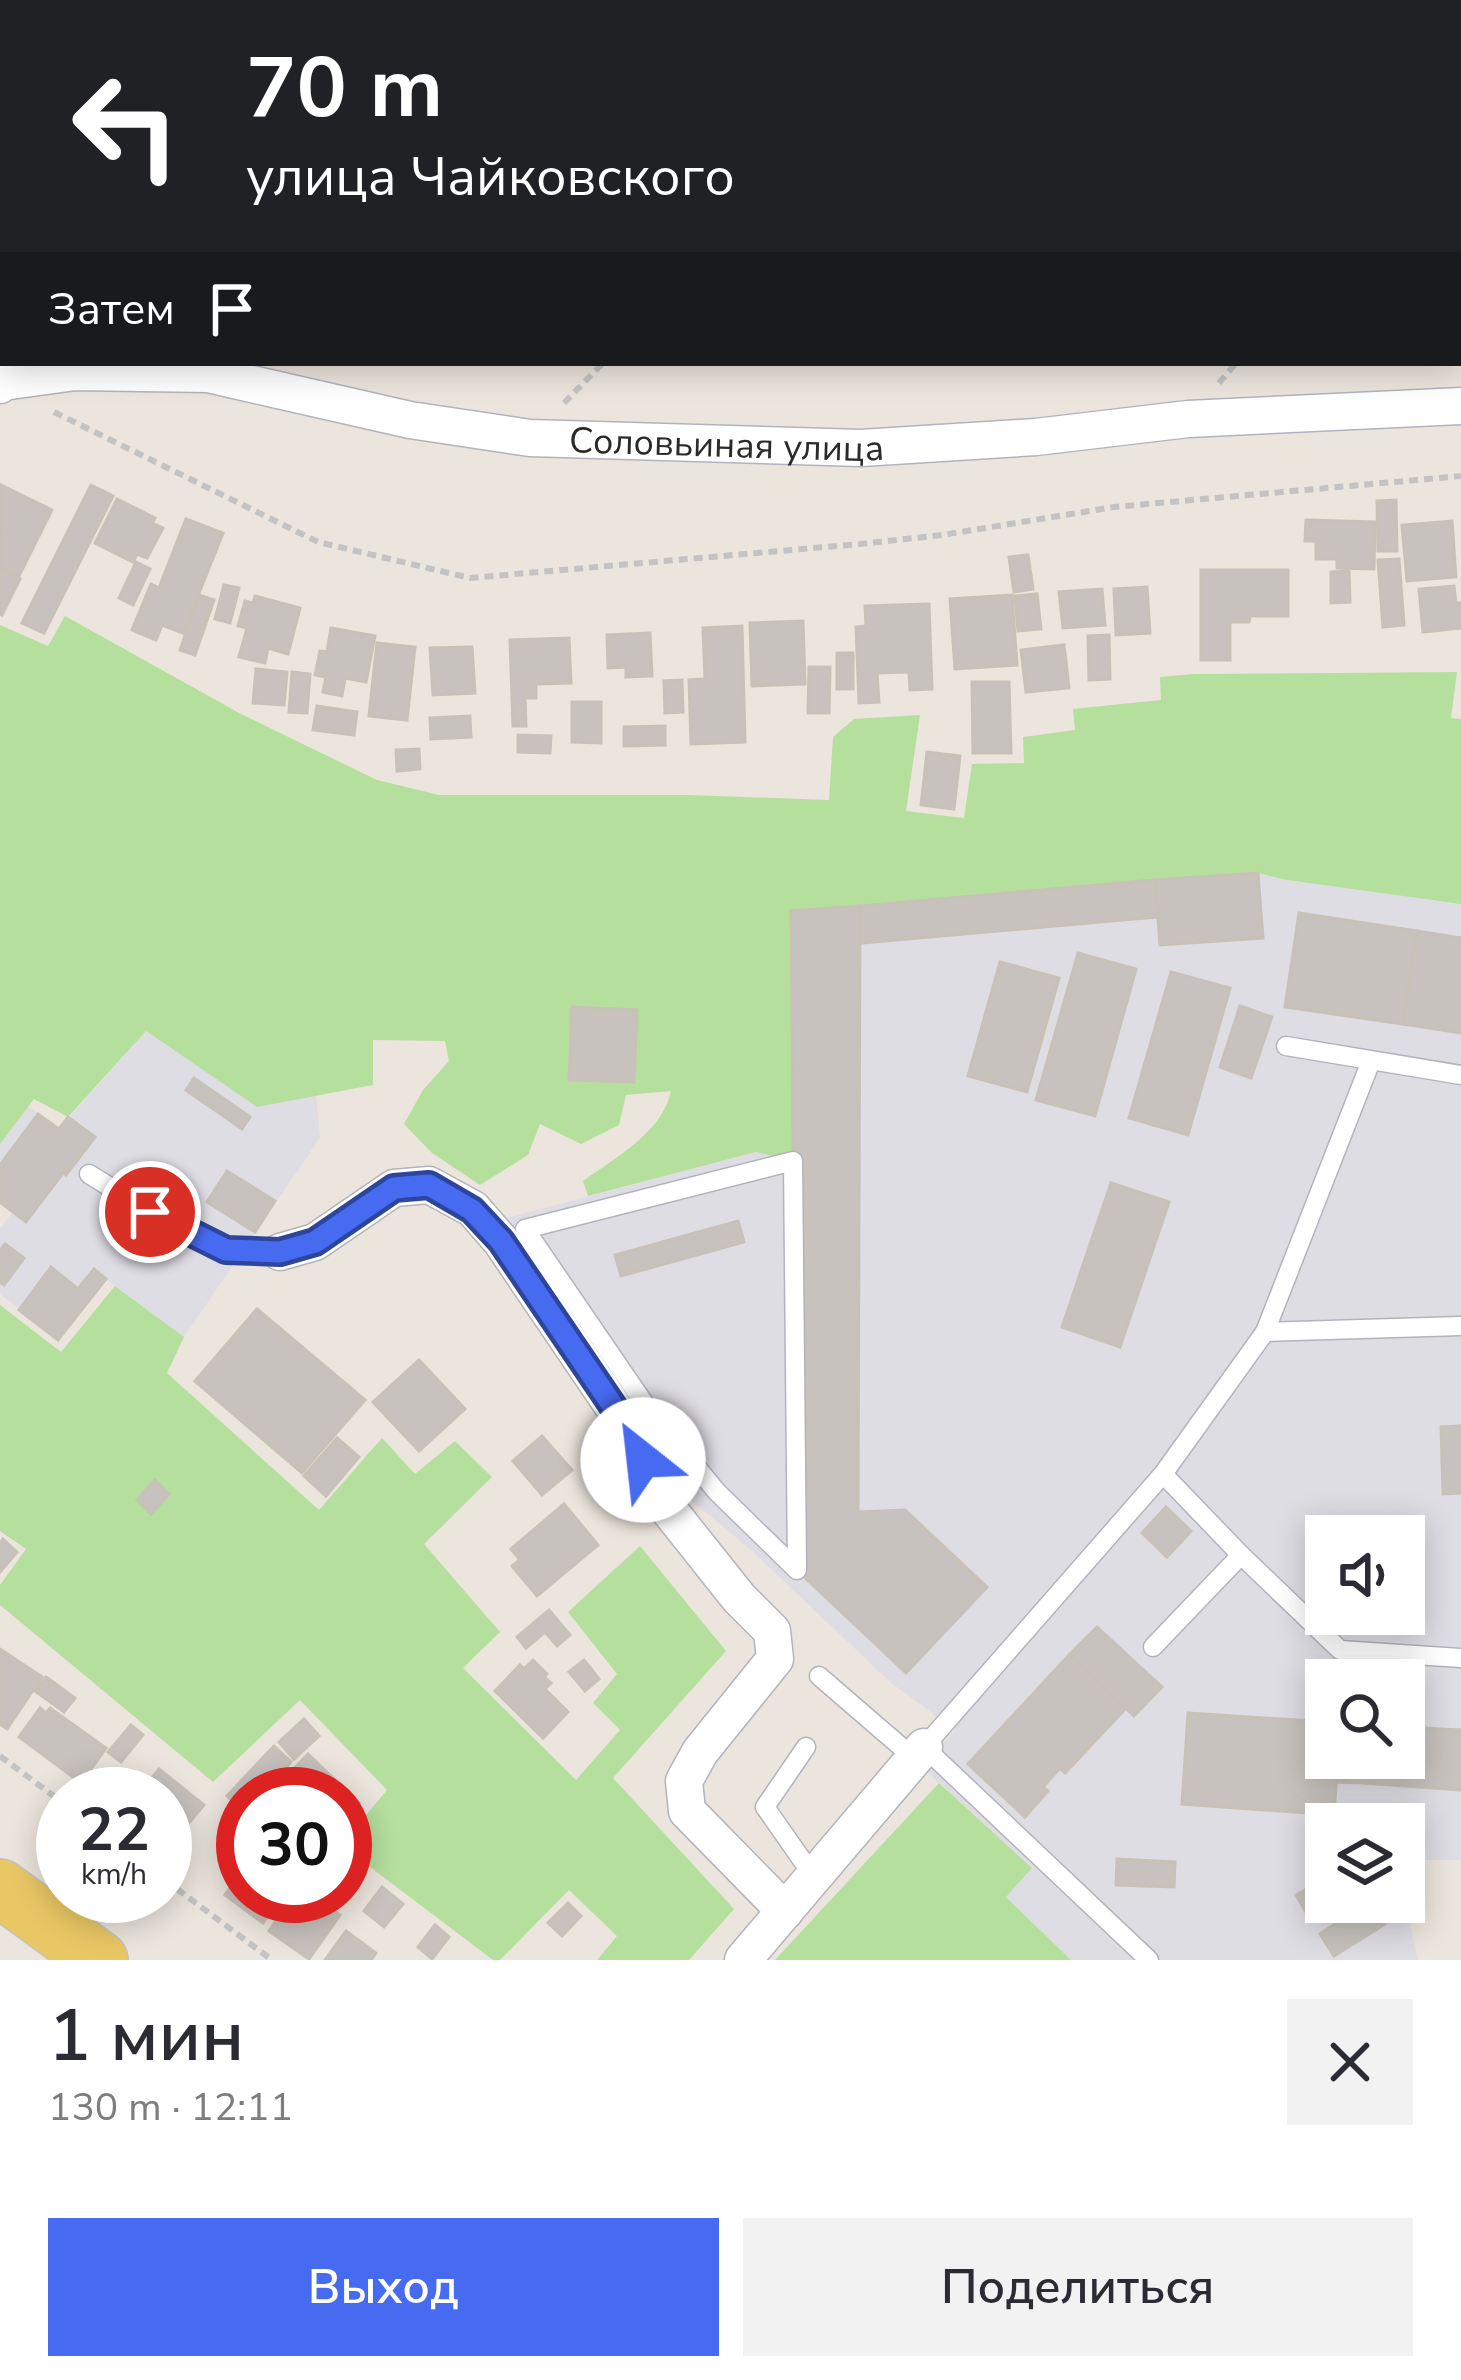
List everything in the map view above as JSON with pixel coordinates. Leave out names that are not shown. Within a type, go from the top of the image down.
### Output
[{"type":"main road","points":[[0,1888],[99,1960]]},
{"type":"street","name":"Соловьиная улица","points":[[4,377],[75,372],[208,374],[410,420],[530,438],[861,448],[1036,437],[1188,418],[1461,406]]},
{"type":"street","points":[[280,1252],[315,1242],[394,1188],[429,1185],[472,1210],[501,1241],[617,1412],[657,1448],[669,1510],[739,1598],[772,1630],[775,1659],[700,1752],[684,1781],[686,1811],[785,1911]]},
{"type":"street","points":[[743,1960],[919,1753]]},
{"type":"lane","points":[[1286,1046],[1461,1075]]},
{"type":"lane","points":[[919,1753],[1162,1474],[1265,1332],[1371,1060]]},
{"type":"lane","points":[[793,1161],[797,1570],[717,1492],[657,1448],[646,1406],[525,1228],[793,1161]]},
{"type":"lane","points":[[89,1174],[150,1212],[226,1250],[280,1252]]},
{"type":"lane","points":[[1265,1332],[1461,1326]]},
{"type":"lane","points":[[1162,1474],[1340,1650],[1461,1658]]},
{"type":"lane","points":[[1153,1647],[1241,1555]]},
{"type":"lane","points":[[819,1676],[919,1753],[1148,1960]]},
{"type":"lane","points":[[806,1747],[765,1807],[814,1877]]},
{"type":"path","points":[[530,438],[600,366]]},
{"type":"path","points":[[54,412],[318,542],[470,578],[860,544],[1114,506],[1461,476]]},
{"type":"path","points":[[0,1756],[36,1783]]},
{"type":"path","points":[[192,1900],[272,1960]]},
{"type":"shaded area","points":[[1258,873],[1461,904],[1461,1860],[1425,1860],[1425,1803],[1305,1803],[1305,1923],[1410,1923],[1418,1960],[1071,1960],[1005,1896],[1032,1868],[921,1766],[955,1730],[890,1682],[690,1499],[506,1218],[756,1152],[793,1160],[791,911]]},
{"type":"shaded area","points":[[146,1031],[257,1107],[316,1095],[320,1138],[184,1337],[106,1279],[58,1340],[0,1294],[0,1228],[13,1212],[0,1202],[0,1144],[28,1106],[59,1129]]},
{"type":"green space","points":[[65,616],[241,714],[377,780],[439,795],[829,800],[833,737],[854,719],[920,715],[906,811],[964,818],[972,764],[1024,763],[1023,737],[1075,730],[1073,709],[1161,700],[1160,677],[1457,672],[1451,718],[1461,719],[1461,904],[1258,873],[791,911],[793,1161],[756,1152],[588,1196],[583,1181],[648,1132],[671,1091],[626,1095],[619,1125],[581,1144],[540,1124],[528,1155],[480,1185],[432,1153],[404,1124],[423,1090],[449,1061],[445,1041],[373,1040],[373,1085],[257,1107],[146,1031],[68,1117],[34,1099],[0,1144],[0,625],[48,646]]},
{"type":"green space","points":[[115,1286],[184,1337],[167,1373],[319,1510],[382,1438],[415,1474],[455,1441],[492,1477],[424,1544],[500,1632],[463,1668],[576,1780],[620,1730],[593,1703],[617,1674],[568,1612],[640,1546],[726,1651],[613,1778],[734,1909],[689,1960],[597,1960],[617,1936],[569,1890],[500,1960],[493,1960],[372,1868],[372,1808],[387,1790],[372,1774],[372,1767],[365,1767],[300,1700],[229,1767],[216,1767],[213,1782],[0,1605],[0,1585],[26,1549],[0,1531],[0,1305],[61,1352]]},
{"type":"green space","points":[[939,1783],[1032,1868],[1006,1897],[1071,1960],[775,1960]]},
{"type":"building","points":[[1,485],[52,510],[19,576],[0,567]]},
{"type":"building","points":[[91,485],[113,496],[44,633],[22,623]]},
{"type":"building","points":[[117,499],[155,518],[152,523],[163,528],[147,558],[137,554],[133,562],[95,543]]},
{"type":"building","points":[[1396,500],[1397,551],[1378,551],[1377,501]]},
{"type":"building","points":[[186,519],[223,533],[183,633],[162,625],[156,640],[132,630],[151,584],[159,588]]},
{"type":"building","points":[[1306,520],[1375,522],[1374,569],[1337,568],[1337,559],[1316,559],[1316,541],[1305,541]]},
{"type":"building","points":[[1452,521],[1456,577],[1407,581],[1402,525]]},
{"type":"building","points":[[1028,555],[1033,589],[1014,592],[1009,557]]},
{"type":"building","points":[[1399,559],[1404,625],[1383,627],[1378,560]]},
{"type":"building","points":[[136,562],[150,569],[133,605],[119,598]]},
{"type":"building","points":[[0,569],[20,579],[2,615],[0,614]]},
{"type":"building","points":[[1201,570],[1288,570],[1288,616],[1250,616],[1249,622],[1230,622],[1230,660],[1201,660]]},
{"type":"building","points":[[1349,571],[1350,602],[1331,603],[1331,572]]},
{"type":"building","points":[[224,585],[239,588],[230,623],[215,619]]},
{"type":"building","points":[[1454,586],[1456,603],[1461,603],[1461,628],[1423,632],[1419,589]]},
{"type":"building","points":[[1147,587],[1150,633],[1116,635],[1114,589]]},
{"type":"building","points":[[1102,589],[1105,625],[1063,628],[1059,592]]},
{"type":"building","points":[[1037,594],[1041,629],[1018,631],[1015,596]]},
{"type":"building","points":[[199,595],[214,600],[195,655],[180,650]]},
{"type":"building","points":[[1012,595],[1017,665],[955,669],[950,599]]},
{"type":"building","points":[[255,596],[300,608],[288,654],[268,648],[265,663],[239,657],[247,628],[238,626],[245,601],[253,603]]},
{"type":"building","points":[[929,604],[932,689],[910,690],[909,672],[877,673],[879,702],[859,703],[856,627],[866,626],[865,606]]},
{"type":"building","points":[[803,621],[805,684],[752,686],[750,623]]},
{"type":"building","points":[[742,626],[745,742],[691,744],[689,680],[705,679],[703,628]]},
{"type":"building","points":[[331,628],[375,636],[366,682],[345,678],[342,696],[323,692],[326,677],[315,675],[320,651],[327,652]]},
{"type":"building","points":[[650,633],[652,676],[626,677],[626,667],[608,668],[607,635]]},
{"type":"building","points":[[1109,635],[1110,679],[1089,680],[1088,636]]},
{"type":"building","points":[[569,638],[571,683],[536,684],[536,698],[525,698],[526,726],[513,726],[510,640]]},
{"type":"building","points":[[377,643],[415,647],[407,720],[369,716]]},
{"type":"building","points":[[1064,645],[1069,688],[1026,692],[1021,650]]},
{"type":"building","points":[[472,647],[475,693],[433,695],[430,648]]},
{"type":"building","points":[[837,653],[853,653],[853,689],[837,689]]},
{"type":"building","points":[[809,667],[830,667],[829,713],[808,713]]},
{"type":"building","points":[[256,669],[287,672],[284,705],[253,703]]},
{"type":"building","points":[[292,672],[310,674],[307,713],[289,712]]},
{"type":"building","points":[[682,680],[683,712],[665,713],[664,681]]},
{"type":"building","points":[[972,682],[1009,682],[1011,753],[973,753]]},
{"type":"building","points":[[572,702],[601,702],[601,743],[572,742]]},
{"type":"building","points":[[317,706],[357,712],[354,735],[313,730]]},
{"type":"building","points":[[470,716],[471,737],[431,739],[430,718]]},
{"type":"building","points":[[665,726],[665,745],[624,746],[624,727]]},
{"type":"building","points":[[518,735],[551,736],[550,753],[518,752]]},
{"type":"building","points":[[419,749],[420,769],[397,771],[396,750]]},
{"type":"building","points":[[927,752],[960,756],[954,809],[921,805]]},
{"type":"building","points":[[1258,873],[1263,938],[1160,945],[1155,880]]},
{"type":"building","points":[[1155,880],[1158,917],[861,943],[860,906]]},
{"type":"building","points":[[860,906],[858,1512],[905,1510],[987,1587],[906,1673],[797,1570],[791,911]]},
{"type":"building","points":[[1299,913],[1417,931],[1403,1024],[1285,1007]]},
{"type":"building","points":[[1417,931],[1461,938],[1461,1033],[1403,1024]]},
{"type":"building","points":[[1078,953],[1136,969],[1095,1116],[1036,1100]]},
{"type":"building","points":[[1000,962],[1059,978],[1027,1092],[968,1076]]},
{"type":"building","points":[[1171,972],[1230,988],[1188,1135],[1129,1118]]},
{"type":"building","points":[[1240,1006],[1272,1017],[1251,1078],[1220,1067]]},
{"type":"building","points":[[572,1007],[637,1010],[634,1082],[569,1080]]},
{"type":"building","points":[[194,1078],[250,1117],[242,1129],[186,1090]]},
{"type":"building","points":[[38,1114],[59,1129],[68,1117],[95,1137],[26,1222],[0,1202],[0,1165]]},
{"type":"building","points":[[227,1171],[275,1201],[255,1232],[207,1202]]},
{"type":"building","points":[[1111,1183],[1169,1202],[1120,1347],[1062,1327]]},
{"type":"building","points":[[738,1221],[744,1242],[621,1276],[615,1255]]},
{"type":"building","points":[[5,1244],[24,1258],[4,1285],[0,1282],[0,1250]]},
{"type":"building","points":[[51,1267],[78,1289],[94,1269],[106,1279],[58,1340],[19,1310]]},
{"type":"building","points":[[257,1309],[365,1400],[302,1473],[195,1381]]},
{"type":"building","points":[[419,1360],[465,1409],[419,1451],[373,1402]]},
{"type":"building","points":[[1461,1426],[1461,1493],[1443,1494],[1441,1427]]},
{"type":"building","points":[[542,1436],[572,1470],[542,1495],[513,1461]]},
{"type":"building","points":[[337,1438],[359,1457],[326,1496],[304,1476]]},
{"type":"building","points":[[155,1480],[169,1494],[151,1514],[137,1500]]},
{"type":"building","points":[[564,1504],[598,1545],[537,1596],[512,1566],[520,1560],[511,1549]]},
{"type":"building","points":[[1166,1507],[1191,1531],[1167,1557],[1142,1533]]},
{"type":"building","points":[[3,1539],[17,1552],[0,1572],[0,1543]]},
{"type":"building","points":[[549,1610],[570,1635],[557,1646],[545,1632],[526,1648],[517,1637]]},
{"type":"building","points":[[1097,1627],[1162,1687],[1134,1716],[1069,1655]]},
{"type":"building","points":[[0,1649],[42,1677],[7,1729],[0,1724]]},
{"type":"building","points":[[1069,1655],[1126,1708],[1065,1773],[1060,1768],[1043,1787],[1048,1791],[1025,1817],[968,1764]]},
{"type":"building","points":[[533,1660],[551,1683],[545,1689],[568,1712],[543,1738],[495,1691],[520,1665],[524,1669]]},
{"type":"building","points":[[584,1660],[599,1679],[585,1691],[569,1672]]},
{"type":"building","points":[[46,1677],[75,1698],[64,1712],[35,1691]]},
{"type":"building","points":[[40,1708],[46,1713],[50,1708],[106,1748],[92,1767],[59,1767],[19,1737]]},
{"type":"building","points":[[1188,1713],[1305,1721],[1305,1779],[1337,1779],[1335,1803],[1305,1803],[1305,1813],[1182,1804]]},
{"type":"building","points":[[304,1719],[319,1736],[294,1759],[279,1742]]},
{"type":"building","points":[[131,1725],[143,1735],[121,1762],[108,1752]]},
{"type":"building","points":[[1425,1728],[1461,1730],[1461,1790],[1365,1783],[1365,1779],[1425,1779]]},
{"type":"building","points":[[274,1746],[291,1762],[287,1767],[254,1767]]},
{"type":"building","points":[[308,1754],[322,1767],[295,1767]]},
{"type":"building","points":[[1337,1779],[1365,1779],[1365,1783]]},
{"type":"building","points":[[192,1795],[204,1805],[192,1819]]},
{"type":"building","points":[[1117,1859],[1175,1862],[1174,1887],[1116,1885]]},
{"type":"building","points":[[382,1887],[403,1904],[384,1927],[372,1917],[372,1900]]},
{"type":"building","points":[[1305,1890],[1305,1910],[1296,1895]]},
{"type":"building","points":[[568,1903],[581,1916],[562,1936],[548,1923]]},
{"type":"building","points":[[274,1923],[334,1923],[309,1959],[269,1931]]},
{"type":"building","points":[[1336,1923],[1385,1924],[1334,1956],[1320,1934]]},
{"type":"building","points":[[435,1925],[449,1937],[432,1959],[418,1947]]},
{"type":"building","points":[[346,1931],[376,1953],[371,1960],[325,1960]]},
{"type":"route","points":[[150,1212],[226,1250],[280,1252],[315,1242],[394,1188],[429,1185],[472,1210],[501,1241],[617,1412],[643,1460]]}]
